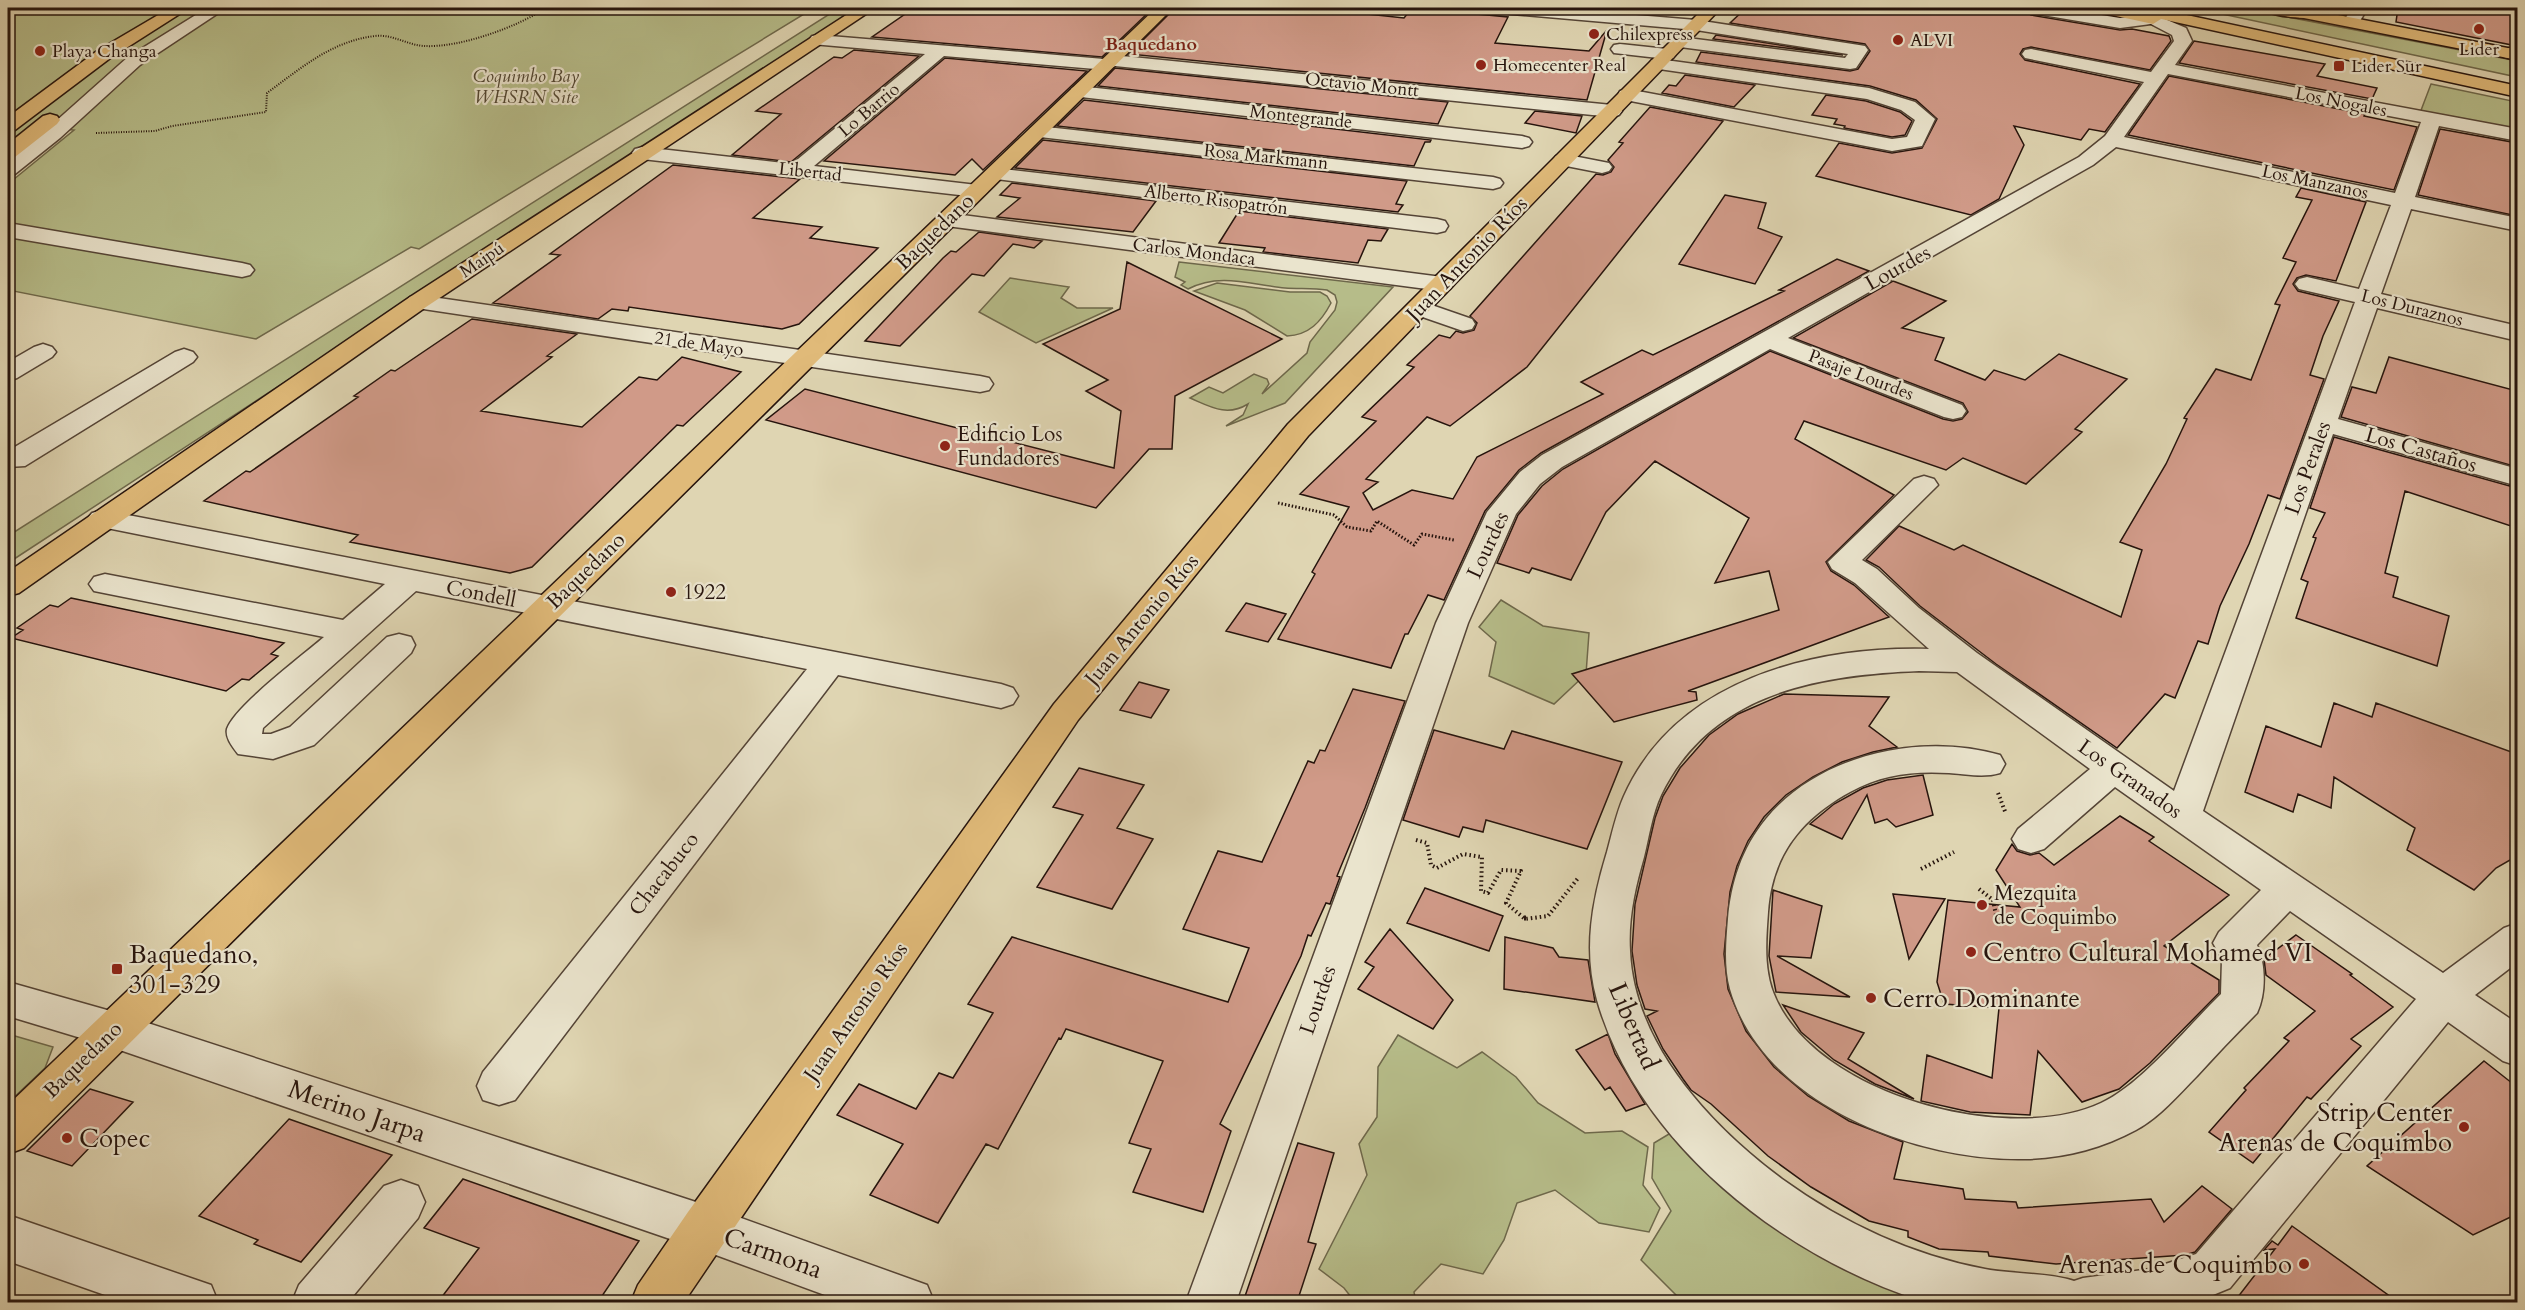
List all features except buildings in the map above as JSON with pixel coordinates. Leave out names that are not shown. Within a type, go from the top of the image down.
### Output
[{"type":"main road","points":[[8,126],[111,50],[181,8]]},
{"type":"main road","name":"Maipú","points":[[102,519],[418,302],[642,153],[867,8]]},
{"type":"main road","name":"Baquedano","points":[[8,1134],[1165,8]]},
{"type":"main road","name":"Juan Antonio Ríos","points":[[656,1302],[705,1228],[1066,712],[1298,430],[1713,8]]},
{"type":"main road","points":[[2099,8],[2293,43]]},
{"type":"main road","points":[[2134,8],[2517,94]]},
{"type":"main road","points":[[2174,8],[2517,82]]},
{"type":"main road","points":[[2270,8],[2313,14],[2355,15],[2515,54]]},
{"type":"main road","points":[[2279,8],[2313,14]]},
{"type":"main road","points":[[8,153],[57,113],[70,79]]},
{"type":"main road","points":[[8,576],[102,519]]},
{"type":"main road","points":[[8,586],[102,519]]},
{"type":"street","points":[[8,170],[53,134],[134,61],[218,8]]},
{"type":"street","points":[[1501,8],[1644,20],[1696,25],[1859,50],[1850,64],[1620,49],[1644,20]]},
{"type":"street","points":[[2031,8],[2113,23],[2133,23],[2153,19]]},
{"type":"street","name":"Lourdes","points":[[1211,1302],[1452,623],[1502,512],[1512,497],[1530,478],[1552,461],[2086,161],[2112,140],[2183,41],[2182,36],[2173,28],[2153,19]]},
{"type":"street","points":[[818,39],[1109,62]]},
{"type":"street","name":"Lo Barrio","points":[[797,170],[941,50]]},
{"type":"street","points":[[1627,95],[1892,145],[1915,142],[1924,119],[1908,106],[1876,96],[1668,53]]},
{"type":"street","name":"Los Nogales","points":[[2031,54],[2161,73],[2517,135]]},
{"type":"street","name":"Octavio Montt","points":[[1109,62],[1612,111]]},
{"type":"street","name":"Montegrande","points":[[1079,92],[1522,142]]},
{"type":"street","name":"Los Perales","points":[[2183,816],[2432,119]]},
{"type":"street","name":"Rosa Markmann","points":[[1038,132],[1493,183]]},
{"type":"street","name":"Los Manzanos","points":[[2112,140],[2517,225]]},
{"type":"street","name":"Libertad","points":[[642,153],[977,191]]},
{"type":"street","points":[[1563,160],[1602,167]]},
{"type":"street","name":"Alberto Risopatrón","points":[[995,174],[1437,226]]},
{"type":"street","name":"Carlos Mondaca","points":[[947,220],[1431,296],[1463,324]]},
{"type":"street","points":[[8,230],[243,270]]},
{"type":"street","name":"Los Duraznos","points":[[2307,284],[2517,334]]},
{"type":"street","name":"21 de Mayo","points":[[418,302],[980,384]]},
{"type":"street","name":"Pasaje Lourdes","points":[[1770,340],[1953,411]]},
{"type":"street","points":[[8,373],[43,352]]},
{"type":"street","points":[[8,459],[15,460],[184,357]]},
{"type":"street","name":"Los Castaños","points":[[2324,423],[2517,478]]},
{"type":"street","name":"Los Granados","points":[[1924,485],[1843,562],[1866,576],[1908,615],[1965,661],[2114,768],[2517,1048]]},
{"type":"street","name":"Condell","points":[[102,519],[1001,696]]},
{"type":"street","points":[[399,645],[302,736],[273,747],[250,744],[245,738],[244,731],[248,722],[410,579]]},
{"type":"street","points":[[105,584],[350,632]]},
{"type":"street","name":"Libertad","points":[[1965,661],[1889,659],[1819,668],[1775,680],[1725,704],[1698,722],[1657,768],[1642,796],[1619,876],[1608,937],[1611,972],[1621,1008],[1636,1045],[1658,1082],[1686,1120],[1720,1157],[1761,1191],[1808,1223],[1857,1250],[1912,1274],[1966,1290],[2022,1300],[2066,1302]]},
{"type":"street","name":"Chacabuco","points":[[499,1086],[830,662]]},
{"type":"street","points":[[1987,764],[1929,759],[1879,765],[1858,772],[1801,805],[1772,839],[1761,860],[1748,910],[1745,959],[1748,981],[1756,1004],[1770,1027],[1791,1052],[1818,1076],[1873,1108],[1949,1132],[1999,1138],[2047,1137],[2085,1130],[2119,1117],[2146,1098],[2242,1001],[2242,956],[2233,943],[2287,889]]},
{"type":"street","points":[[2031,839],[2114,768]]},
{"type":"street","points":[[2083,1302],[2138,1296],[2173,1288],[2213,1271],[2444,996],[2517,939]]},
{"type":"street","name":"Merino Jarpa","points":[[8,999],[114,1030],[705,1228]]},
{"type":"street","points":[[317,1302],[401,1202]]},
{"type":"street","name":"Carmona","points":[[705,1228],[909,1302]]},
{"type":"street","points":[[8,1238],[193,1302]]},
{"type":"path","points":[[53,134],[155,131],[266,112],[267,93],[296,70],[341,44],[387,36],[428,46],[468,39],[538,15],[546,8]]},
{"type":"path","points":[[1244,495],[1334,515],[1347,527],[1371,531],[1377,521],[1414,545],[1422,534],[1487,546]]},
{"type":"path","points":[[1412,849],[1417,838],[1427,843],[1431,865],[1437,868],[1463,854],[1482,857],[1481,891],[1488,893],[1501,870],[1521,872],[1506,903],[1525,919],[1548,916],[1580,875],[1619,876]]},
{"type":"path","points":[[1921,869],[1954,852]]},
{"type":"path","points":[[1979,889],[1993,900],[1996,915]]},
{"type":"green space","name":"Coquimbo Bay WHSRN Site","points":[[8,8],[814,8],[419,249],[411,247],[256,339],[8,290],[8,184],[74,130],[49,128],[8,152]]},
{"type":"green space","points":[[839,8],[857,8],[8,563],[8,536]]},
{"type":"green space","points":[[2194,8],[2241,8],[2517,61],[2517,77]]},
{"type":"green space","points":[[2431,84],[2517,102],[2517,130],[2420,113]]},
{"type":"green space","points":[[1179,262],[1393,287],[1285,403],[1226,426],[1243,415],[1248,404],[1233,410],[1226,410],[1190,398],[1209,387],[1223,393],[1254,374],[1267,379],[1269,384],[1262,394],[1307,353],[1310,342],[1335,310],[1337,302],[1335,295],[1327,290],[1285,288],[1224,280],[1200,284],[1188,289],[1181,285],[1185,282],[1175,277]]},
{"type":"green space","points":[[1010,278],[1069,287],[1061,298],[1077,308],[1113,308],[1036,343],[979,312]]},
{"type":"green space","points":[[1217,283],[1290,292],[1320,292],[1327,296],[1331,303],[1314,326],[1302,333],[1287,336],[1245,310],[1194,291]]},
{"type":"green space","points":[[1501,600],[1543,626],[1589,633],[1586,674],[1554,704],[1489,676],[1496,642],[1479,627]]},
{"type":"green space","points":[[8,1034],[53,1047],[45,1068],[8,1103]]},
{"type":"green space","points":[[1398,1035],[1457,1068],[1482,1052],[1516,1077],[1538,1103],[1585,1133],[1622,1131],[1648,1147],[1643,1185],[1660,1208],[1649,1232],[1599,1223],[1555,1190],[1517,1203],[1504,1240],[1483,1274],[1441,1264],[1414,1292],[1416,1302],[1355,1302],[1344,1288],[1319,1269],[1367,1175],[1359,1144],[1377,1117],[1378,1067]]},
{"type":"green space","points":[[1679,1128],[1855,1267],[2006,1302],[1683,1302],[1641,1260],[1671,1211],[1652,1178],[1654,1143]]},
{"type":"place","name":"Lider","points":[[2479,29]]},
{"type":"place","name":"Chilexpress","points":[[1594,34]]},
{"type":"place","name":"ALVI","points":[[1898,40]]},
{"type":"place","name":"Playa Changa","points":[[40,51]]},
{"type":"place","name":"Homecenter Real","points":[[1481,65]]},
{"type":"place","name":"Lider Sur","points":[[2339,66]]},
{"type":"place","name":"Edificio Los Fundadores","points":[[945,446]]},
{"type":"place","name":"1922","points":[[671,592]]},
{"type":"place","name":"Mezquita de Coquimbo","points":[[1982,905]]},
{"type":"place","name":"Centro Cultural Mohamed VI","points":[[1971,952]]},
{"type":"place","name":"Baquedano, 301-329","points":[[117,969]]},
{"type":"place","name":"Cerro Dominante","points":[[1871,998]]},
{"type":"place","name":"Strip Center Arenas de Coquimbo","points":[[2464,1127]]},
{"type":"place","name":"Copec","points":[[67,1138]]},
{"type":"place","name":"Arenas de Coquimbo","points":[[2304,1264]]},
{"type":"district","name":"Baquedano","points":[[1151,44]]}]
